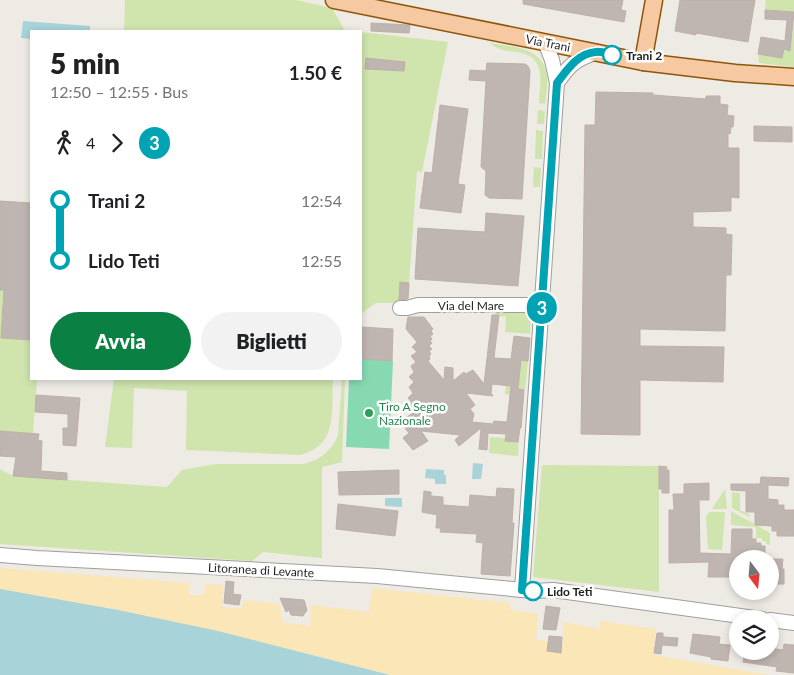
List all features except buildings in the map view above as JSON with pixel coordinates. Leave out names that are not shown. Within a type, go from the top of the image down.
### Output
[{"type":"main road","name":"Via Trani","points":[[334,0],[643,62],[736,73],[794,77]]},
{"type":"main road","points":[[643,62],[654,0]]},
{"type":"street","points":[[527,590],[542,305],[557,83],[552,60],[545,42]]},
{"type":"street","points":[[557,83],[570,65],[583,57],[597,52]]},
{"type":"street","name":"Via del Mare","points":[[400,308],[418,305],[542,305]]},
{"type":"street","name":"Litoranea di Levante","points":[[0,555],[377,576],[527,590],[551,598],[693,613]]},
{"type":"street","points":[[693,613],[729,616]]},
{"type":"street","points":[[693,613],[729,622]]},
{"type":"street","points":[[779,621],[794,623]]},
{"type":"street","points":[[779,629],[794,631]]},
{"type":"green space","points":[[125,0],[296,0],[332,8],[344,30],[124,30]]},
{"type":"green space","points":[[766,0],[794,0],[794,12],[765,10]]},
{"type":"green space","points":[[794,22],[794,67],[759,63],[758,54],[782,58],[785,43],[790,50]]},
{"type":"green space","points":[[362,32],[448,42],[422,172],[417,171],[409,283],[400,283],[399,303],[376,303],[363,312],[362,316]]},
{"type":"green space","points":[[490,43],[526,50],[540,59],[545,66],[547,76],[545,104],[539,103],[540,70],[533,58],[526,54],[499,49]]},
{"type":"green space","points":[[538,110],[545,111],[544,124],[537,124]]},
{"type":"green space","points":[[536,130],[543,131],[542,159],[535,159]]},
{"type":"green space","points":[[534,167],[541,168],[540,187],[533,187]]},
{"type":"green space","points":[[0,290],[4,290],[1,338],[30,340],[30,380],[37,380],[33,434],[0,431]]},
{"type":"green space","points":[[495,311],[531,311],[530,334],[505,332],[506,317],[495,315]]},
{"type":"green space","name":"Tiro A Segno Nazionale","points":[[362,359],[393,361],[389,449],[346,447],[349,380],[362,380]]},
{"type":"green space","points":[[521,360],[528,361],[525,390],[513,389],[512,395],[505,394],[506,385],[518,387]]},
{"type":"green space","points":[[114,380],[333,380],[332,414],[327,435],[313,450],[300,455],[186,450],[187,391],[134,388],[132,448],[105,447]]},
{"type":"green space","points":[[342,380],[345,380],[342,462],[322,467],[322,558],[263,552],[252,561],[0,544],[0,469],[13,476],[167,487],[182,470],[216,464],[304,464],[324,454],[332,447],[338,436]]},
{"type":"green space","points":[[519,436],[518,456],[489,453],[490,437],[505,438],[505,441],[518,442]]},
{"type":"green space","points":[[542,465],[659,466],[659,592],[533,577]]},
{"type":"green space","points":[[725,489],[727,509],[712,509]]},
{"type":"green space","points":[[732,492],[740,493],[740,510],[750,515],[749,517],[732,508]]},
{"type":"green space","points":[[731,511],[770,533],[770,545],[766,544],[766,541],[762,541],[762,538],[756,538],[756,527],[731,525]]},
{"type":"green space","points":[[709,512],[725,512],[722,550],[708,549],[706,517]]},
{"type":"sand","points":[[0,568],[189,583],[189,595],[204,595],[205,584],[223,585],[222,607],[242,609],[243,600],[280,604],[282,622],[310,626],[311,605],[369,612],[372,588],[509,603],[510,610],[538,614],[536,640],[563,643],[563,622],[600,629],[600,621],[656,629],[653,655],[770,675],[390,675],[0,591]]},
{"type":"water","points":[[23,21],[90,26],[90,30],[30,30],[30,39],[21,38]]},
{"type":"water","points":[[473,463],[483,464],[481,479],[472,479]]},
{"type":"water","points":[[426,469],[444,470],[446,484],[435,484],[435,479],[425,478]]},
{"type":"water","points":[[385,498],[402,498],[402,507],[385,506]]},
{"type":"water","points":[[0,589],[118,610],[218,631],[390,675],[0,675]]},
{"type":"bus line","name":"3","points":[[533,591],[522,590],[557,83],[570,65],[583,57],[597,52],[612,55]]},
{"type":"place","name":"Trani 2","points":[[612,55]]},
{"type":"place","name":"Tiro A Segno Nazionale","points":[[369,413]]},
{"type":"place","name":"Lido Teti","points":[[533,591]]}]
